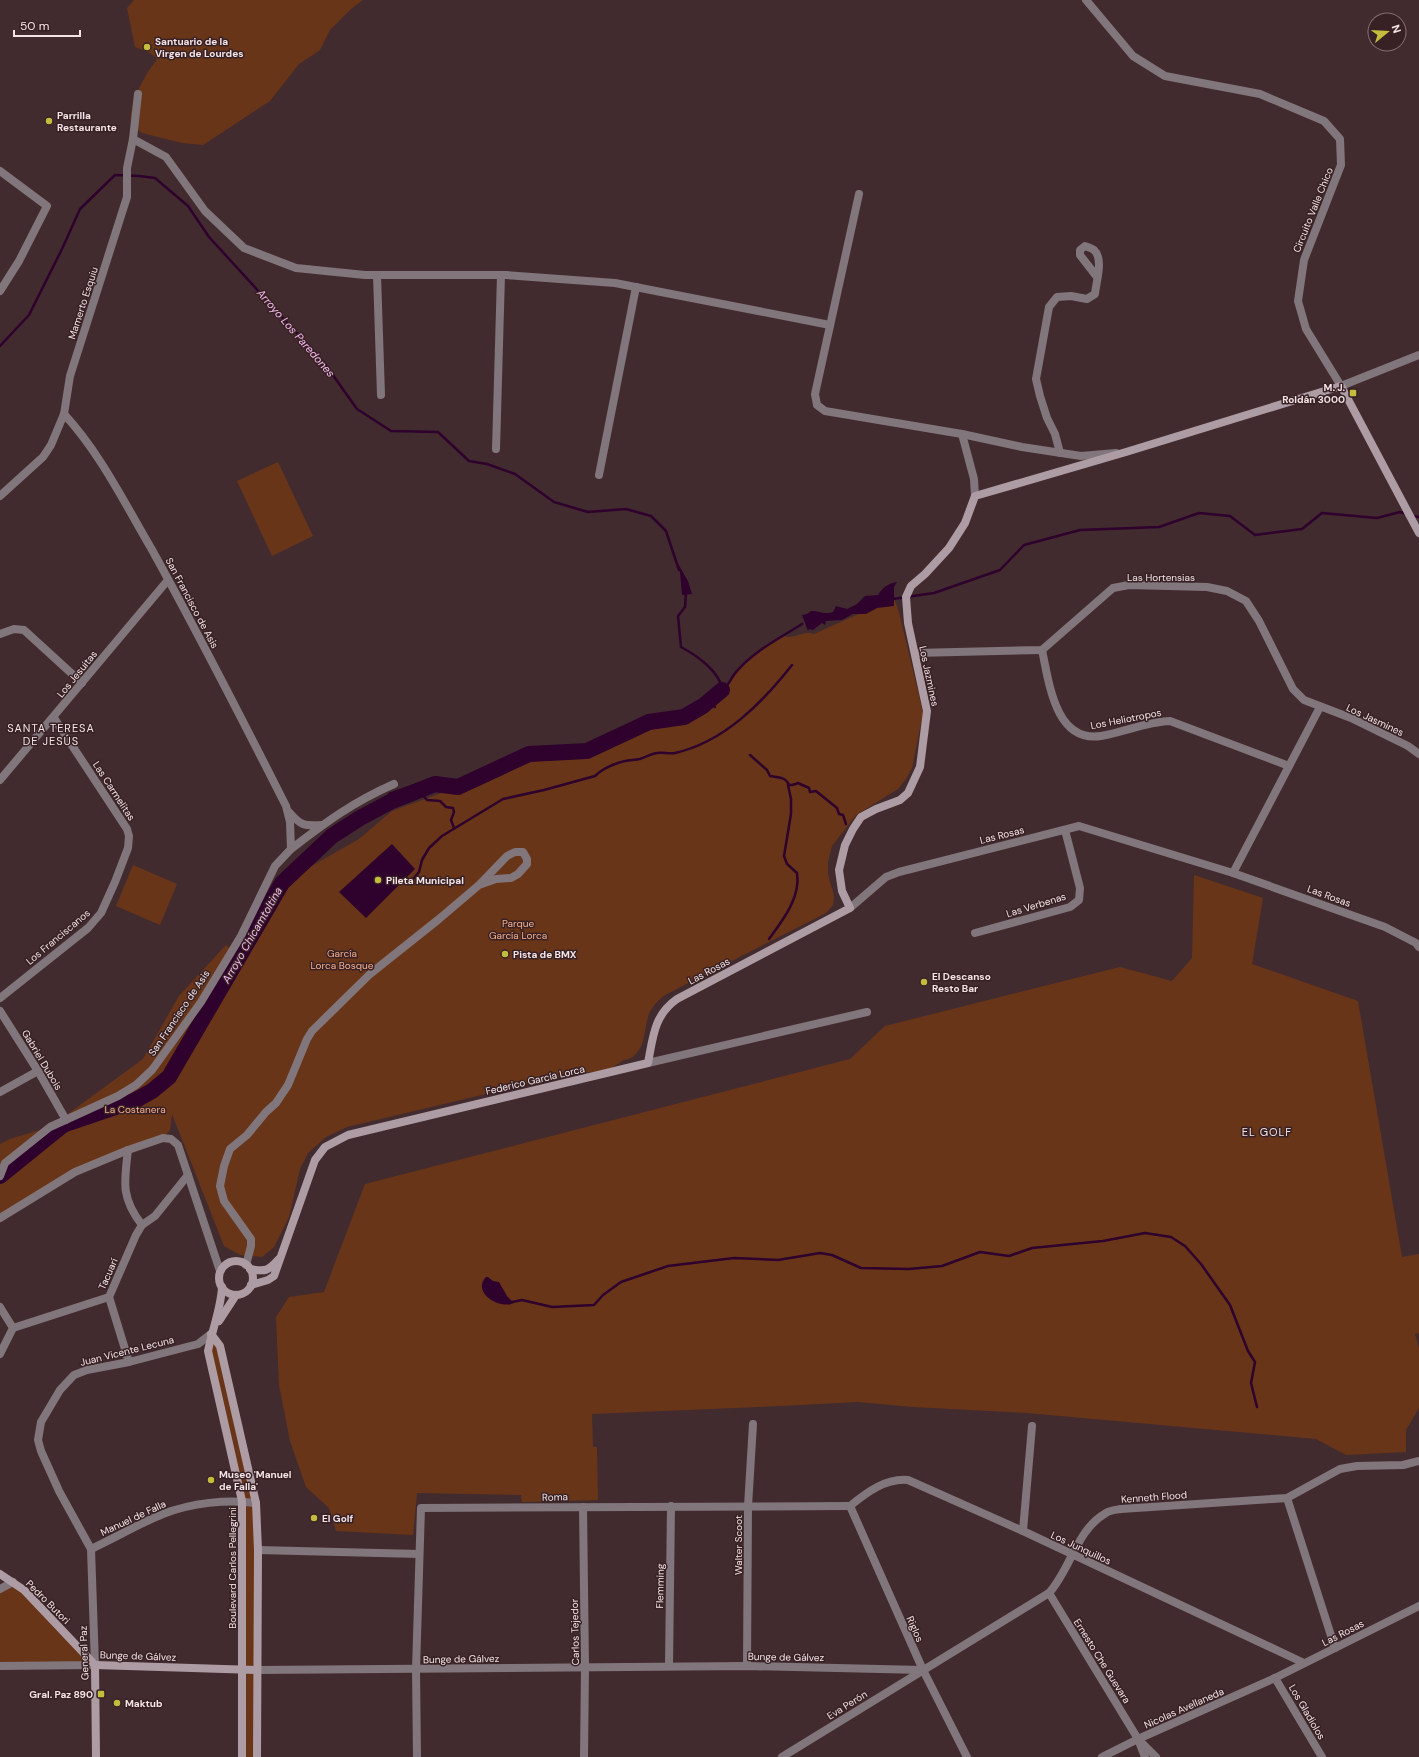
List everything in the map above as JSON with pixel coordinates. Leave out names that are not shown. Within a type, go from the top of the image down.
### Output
[{"type":"street","name":"Circuito Valle Chico","points":[[1086,0],[1133,56],[1165,76],[1260,94],[1324,121],[1340,138],[1341,165],[1304,260],[1298,301],[1306,329],[1342,386]]},
{"type":"street","name":"Mamerto Esquiu","points":[[0,496],[43,457],[51,445],[64,414],[70,376],[127,197],[127,168],[133,138],[138,94]]},
{"type":"street","points":[[133,138],[166,157],[205,212],[244,248],[296,268],[377,275],[501,275],[615,283],[830,325]]},
{"type":"street","points":[[0,171],[48,206],[0,291]]},
{"type":"street","points":[[859,194],[815,394],[817,405],[824,411],[962,434],[1022,448],[1081,456],[1126,452]]},
{"type":"street","points":[[377,275],[381,395]]},
{"type":"street","points":[[496,449],[501,275]]},
{"type":"street","points":[[1060,453],[1055,434],[1040,396],[1036,379],[1049,307],[1057,297],[1071,296],[1087,298],[1095,294],[1097,277]]},
{"type":"street","points":[[600,474],[636,287]]},
{"type":"street","points":[[975,496],[1126,452],[1342,386],[1419,355]]},
{"type":"street","points":[[1342,386],[1419,533]]},
{"type":"street","name":"San Francisco de Asis","points":[[0,1176],[5,1164],[50,1127],[118,1096],[136,1085],[152,1070],[201,1002],[241,936],[275,866],[291,849],[290,822],[287,810],[225,686],[107,470],[80,431],[64,414]]},
{"type":"street","name":"Los Jazmines","points":[[850,908],[842,890],[839,870],[845,845],[852,829],[861,817],[876,809],[900,800],[908,793],[920,767],[927,711],[908,623],[906,597],[911,586],[926,574],[949,548],[965,523],[975,496],[974,479],[962,434]]},
{"type":"street","name":"Los Jesuitas","points":[[0,780],[54,718],[168,580]]},
{"type":"street","name":"Las Hortensias","points":[[1042,650],[1113,588],[1129,585],[1208,587],[1227,591],[1246,601],[1259,621],[1292,689],[1304,700],[1320,707]]},
{"type":"street","points":[[0,634],[14,629],[24,630],[82,683]]},
{"type":"street","points":[[915,653],[1042,650]]},
{"type":"street","name":"Los Heliotropos","points":[[1042,650],[1056,706],[1063,722],[1086,737],[1101,736],[1159,721],[1170,721],[1289,766]]},
{"type":"street","points":[[1233,873],[1320,707]]},
{"type":"street","name":"Los Jasmines","points":[[1320,707],[1351,718],[1408,746],[1419,754]]},
{"type":"street","name":"Las Carmelitas","points":[[54,718],[127,830],[129,836]]},
{"type":"street","points":[[291,849],[340,812],[368,795],[394,784]]},
{"type":"street","name":"San Francisco de Asis","points":[[287,810],[301,824],[310,826],[323,825]]},
{"type":"street","name":"Las Rosas","points":[[648,1063],[655,1027],[668,1006],[677,999],[850,908],[886,878],[899,872],[1080,826],[1233,873],[1385,927],[1416,943],[1419,947]]},
{"type":"street","name":"Las Verbenas","points":[[975,933],[1070,907],[1079,900],[1080,888],[1065,830]]},
{"type":"street","name":"Los Franciscanos","points":[[0,998],[88,928],[98,918],[115,882],[128,848],[129,836]]},
{"type":"street","points":[[251,1286],[252,1280],[248,1267],[252,1246],[251,1239],[224,1201],[220,1186],[224,1166],[230,1149],[247,1135],[266,1112],[276,1103],[288,1085],[306,1039],[312,1031],[370,974],[479,885],[507,856],[515,852],[523,852],[527,858],[526,864],[518,874],[511,878],[496,879],[479,885]]},
{"type":"street","name":"Gabriel Dubois","points":[[0,1011],[38,1071],[66,1120]]},
{"type":"street","name":"Federico García Lorca","points":[[211,1334],[236,1295],[244,1293],[251,1286],[268,1280],[274,1276],[315,1160],[324,1148],[336,1140],[348,1135],[867,1012]]},
{"type":"street","points":[[0,1092],[38,1071]]},
{"type":"street","points":[[0,1218],[75,1172],[128,1150],[163,1138],[171,1139],[178,1145],[188,1174],[220,1271],[219,1281],[227,1293],[236,1295]]},
{"type":"street","points":[[128,1150],[126,1196],[131,1211],[142,1225]]},
{"type":"street","name":"Tacuarí","points":[[13,1328],[109,1297],[136,1235],[142,1225],[155,1216],[188,1174]]},
{"type":"street","name":"Federico García Lorca","points":[[220,1271],[224,1265],[232,1261],[242,1262],[248,1267],[263,1272],[272,1267],[282,1256]]},
{"type":"street","points":[[222,1287],[219,1310],[211,1334],[220,1346],[256,1504],[258,1550],[257,1757]]},
{"type":"street","points":[[109,1297],[129,1362]]},
{"type":"street","points":[[0,1308],[13,1328],[0,1354]]},
{"type":"street","name":"Juan Vicente Lecuna","points":[[91,1549],[59,1491],[41,1451],[38,1440],[41,1422],[60,1390],[74,1375],[87,1370],[129,1362],[198,1344],[211,1334]]},
{"type":"street","name":"Boulevard Carlos Pellegrini","points":[[211,1334],[208,1351],[242,1501],[242,1757]]},
{"type":"street","name":"Walter Scoot","points":[[747,1666],[748,1506],[752,1424]]},
{"type":"street","points":[[1023,1531],[1032,1426]]},
{"type":"street","name":"Kenneth Flood","points":[[923,1670],[1049,1593],[1057,1585],[1077,1545],[1093,1523],[1107,1512],[1121,1508],[1287,1498],[1340,1469],[1357,1466],[1403,1465],[1419,1461]]},
{"type":"street","name":"Los Junquillos","points":[[850,1506],[866,1493],[891,1481],[899,1479],[908,1480],[1023,1531],[1304,1663]]},
{"type":"street","points":[[1287,1498],[1335,1648]]},
{"type":"street","name":"Manuel de Falla","points":[[91,1549],[162,1514],[175,1510],[204,1504],[242,1501],[256,1504]]},
{"type":"street","name":"Roma","points":[[417,1757],[416,1669],[421,1508],[583,1506],[850,1506]]},
{"type":"street","name":"Carlos Tejedor","points":[[583,1506],[585,1667],[584,1757]]},
{"type":"street","name":"Flemming","points":[[669,1666],[671,1506]]},
{"type":"street","name":"Riglos","points":[[850,1506],[923,1670],[967,1757]]},
{"type":"street","name":"General Paz","points":[[91,1549],[95,1665],[96,1757]]},
{"type":"street","points":[[258,1550],[419,1554]]},
{"type":"street","name":"Pedro Butori","points":[[0,1574],[24,1590],[95,1665]]},
{"type":"street","points":[[0,1589],[13,1582]]},
{"type":"street","name":"Ernesto Che Guevara","points":[[1049,1593],[1138,1739]]},
{"type":"street","name":"Las Rosas","points":[[1276,1678],[1419,1606]]},
{"type":"street","name":"Bunge de Gálvez","points":[[0,1666],[95,1665],[257,1670],[747,1666],[923,1670]]},
{"type":"street","name":"Eva Perón","points":[[782,1757],[923,1670]]},
{"type":"street","name":"Nicolas Avellaneda","points":[[1102,1757],[1138,1739],[1276,1678]]},
{"type":"street","name":"Los Gladiolos","points":[[1276,1678],[1322,1757]]},
{"type":"street","points":[[1138,1739],[1145,1757]]},
{"type":"street","points":[[1138,1739],[1156,1757]]},
{"type":"green space","points":[[134,0],[363,0],[351,9],[330,30],[320,50],[299,64],[270,101],[203,145],[182,143],[142,133],[131,124],[132,108],[138,90],[147,73],[157,60],[150,53],[135,47],[127,8]]},
{"type":"green space","points":[[278,462],[313,536],[272,556],[237,481]]},
{"type":"green space","name":"Parque García Lorca","points":[[894,598],[899,612],[923,713],[912,768],[906,779],[898,789],[856,815],[832,846],[828,862],[828,874],[834,896],[833,905],[826,913],[665,995],[658,1001],[650,1012],[642,1044],[638,1052],[633,1057],[623,1060],[613,1067],[603,1070],[581,1073],[578,1072],[347,1127],[326,1137],[308,1153],[300,1169],[289,1217],[274,1247],[262,1257],[240,1255],[224,1246],[172,1114],[170,1130],[163,1138],[75,1172],[0,1223],[0,1144],[10,1139],[50,1127],[143,1059],[179,996],[226,945],[239,956],[234,975],[282,883],[359,839],[392,811],[458,787],[529,754],[587,751],[649,722],[684,717],[703,706],[726,689],[736,671],[760,650],[784,636],[791,637],[806,633],[814,634]]},
{"type":"green space","points":[[133,865],[177,884],[160,925],[116,906]]},
{"type":"green space","points":[[1194,875],[1263,898],[1252,964],[1358,1001],[1402,1257],[1419,1254],[1419,1333],[1415,1334],[1419,1349],[1419,1408],[1406,1430],[1406,1452],[1346,1455],[1316,1439],[1027,1413],[913,1407],[858,1402],[592,1414],[593,1447],[597,1447],[598,1500],[522,1502],[521,1495],[417,1493],[413,1535],[336,1531],[329,1508],[306,1487],[290,1441],[279,1385],[276,1317],[289,1297],[324,1292],[365,1184],[850,1059],[885,1026],[1120,967],[1172,981],[1192,958]]},
{"type":"green space","points":[[211,1334],[220,1346],[256,1503],[257,1757],[242,1757],[242,1501],[208,1351]]},
{"type":"green space","points":[[13,1582],[95,1665],[0,1666],[0,1589]]},
{"type":"shaded area","points":[[677,562],[688,581],[692,594],[682,595],[680,572]]},
{"type":"shaded area","points":[[897,582],[894,587],[894,606],[877,608],[866,614],[853,614],[842,620],[826,621],[825,625],[822,623],[813,630],[809,629],[808,631],[802,615],[811,611],[830,613],[833,612],[836,606],[847,609],[857,604],[865,596],[878,595],[886,586]]},
{"type":"shaded area","points":[[434,777],[436,790],[394,807],[388,793]]},
{"type":"shaded area","name":"Pileta Municipal","points":[[392,844],[415,869],[366,918],[339,892]]},
{"type":"shaded area","points":[[486,1277],[493,1281],[499,1282],[507,1296],[514,1303],[508,1305],[502,1304],[490,1299],[482,1289],[482,1283]]},
{"type":"waterway","name":"Arroyo Los Paredones","points":[[0,346],[29,315],[80,209],[115,175],[155,178],[188,206],[209,237],[325,364],[357,409],[391,431],[438,432],[469,461],[487,464],[515,474],[554,502],[588,512],[626,509],[651,516],[666,531],[679,570]]},
{"type":"waterway","points":[[893,599],[934,593],[1000,570],[1024,545],[1080,530],[1159,527],[1199,513],[1230,516],[1255,535],[1302,529],[1322,513],[1377,518],[1400,512],[1407,514]]},
{"type":"waterway","points":[[1412,516],[1419,517]]},
{"type":"waterway","name":"Arroyo Los Paredones","points":[[686,592],[685,607],[678,616],[681,647],[700,659],[713,671],[721,683],[722,690]]},
{"type":"waterway","points":[[722,690],[737,671],[751,657],[802,624]]},
{"type":"waterway","points":[[404,877],[410,880],[414,878],[419,872],[422,860],[429,848],[442,836],[503,799],[544,790],[595,776],[605,769],[621,762],[640,759],[657,753],[675,753],[693,748],[710,740],[726,730],[755,707],[792,665]]},
{"type":"waterway","name":"Arroyo Chicamtoltina","points":[[0,1176],[63,1125],[136,1100],[152,1091],[169,1077],[282,883],[332,836],[360,818],[392,801],[435,784],[458,787],[529,754],[587,751],[649,722],[684,717],[703,706],[722,690]]},
{"type":"waterway","name":"Arroyo Chicamtoltina","points":[[703,706],[711,704],[715,707]]},
{"type":"waterway","points":[[750,755],[767,770],[770,776],[784,779],[790,785],[798,783],[809,788],[810,792],[816,791],[837,808],[839,814],[843,815],[846,824]]},
{"type":"waterway","points":[[769,939],[790,908],[798,882],[797,873],[787,864],[784,856],[791,814],[791,799],[788,785]]},
{"type":"waterway","points":[[421,793],[427,800],[440,801],[446,807],[453,808],[454,812],[451,820],[454,828]]},
{"type":"waterway","points":[[512,1302],[522,1300],[552,1307],[594,1305],[603,1295],[621,1282],[668,1266],[734,1258],[778,1260],[820,1253],[832,1255],[861,1268],[909,1269],[942,1266],[980,1252],[1009,1256],[1032,1248],[1103,1241],[1145,1233],[1171,1237],[1185,1246],[1201,1264],[1230,1305],[1248,1351],[1255,1362],[1251,1383],[1257,1407]]},
{"type":"place","name":"Santuario de la Virgen de Lourdes","points":[[147,47]]},
{"type":"place","name":"Parrilla Restaurante","points":[[49,121]]},
{"type":"place","name":"M. J. Roldán 3000","points":[[1353,393]]},
{"type":"place","name":"Pileta Municipal","points":[[378,880]]},
{"type":"place","name":"Pista de BMX","points":[[505,954]]},
{"type":"place","name":"El Descanso Resto Bar","points":[[924,982]]},
{"type":"place","name":"Museo 'Manuel de Falla'","points":[[211,1480]]},
{"type":"place","name":"El Golf","points":[[314,1518]]},
{"type":"place","name":"Gral. Paz 890","points":[[101,1694]]},
{"type":"place","name":"Maktub","points":[[117,1703]]},
{"type":"district","name":"SANTA TERESA DE JESÚS","points":[[51,734]]},
{"type":"district","name":"EL GOLF","points":[[1267,1132]]},
{"type":"park label","name":"García Lorca Bosque","points":[[342,958]]},
{"type":"park label","name":"La Costanera","points":[[135,1109]]}]
